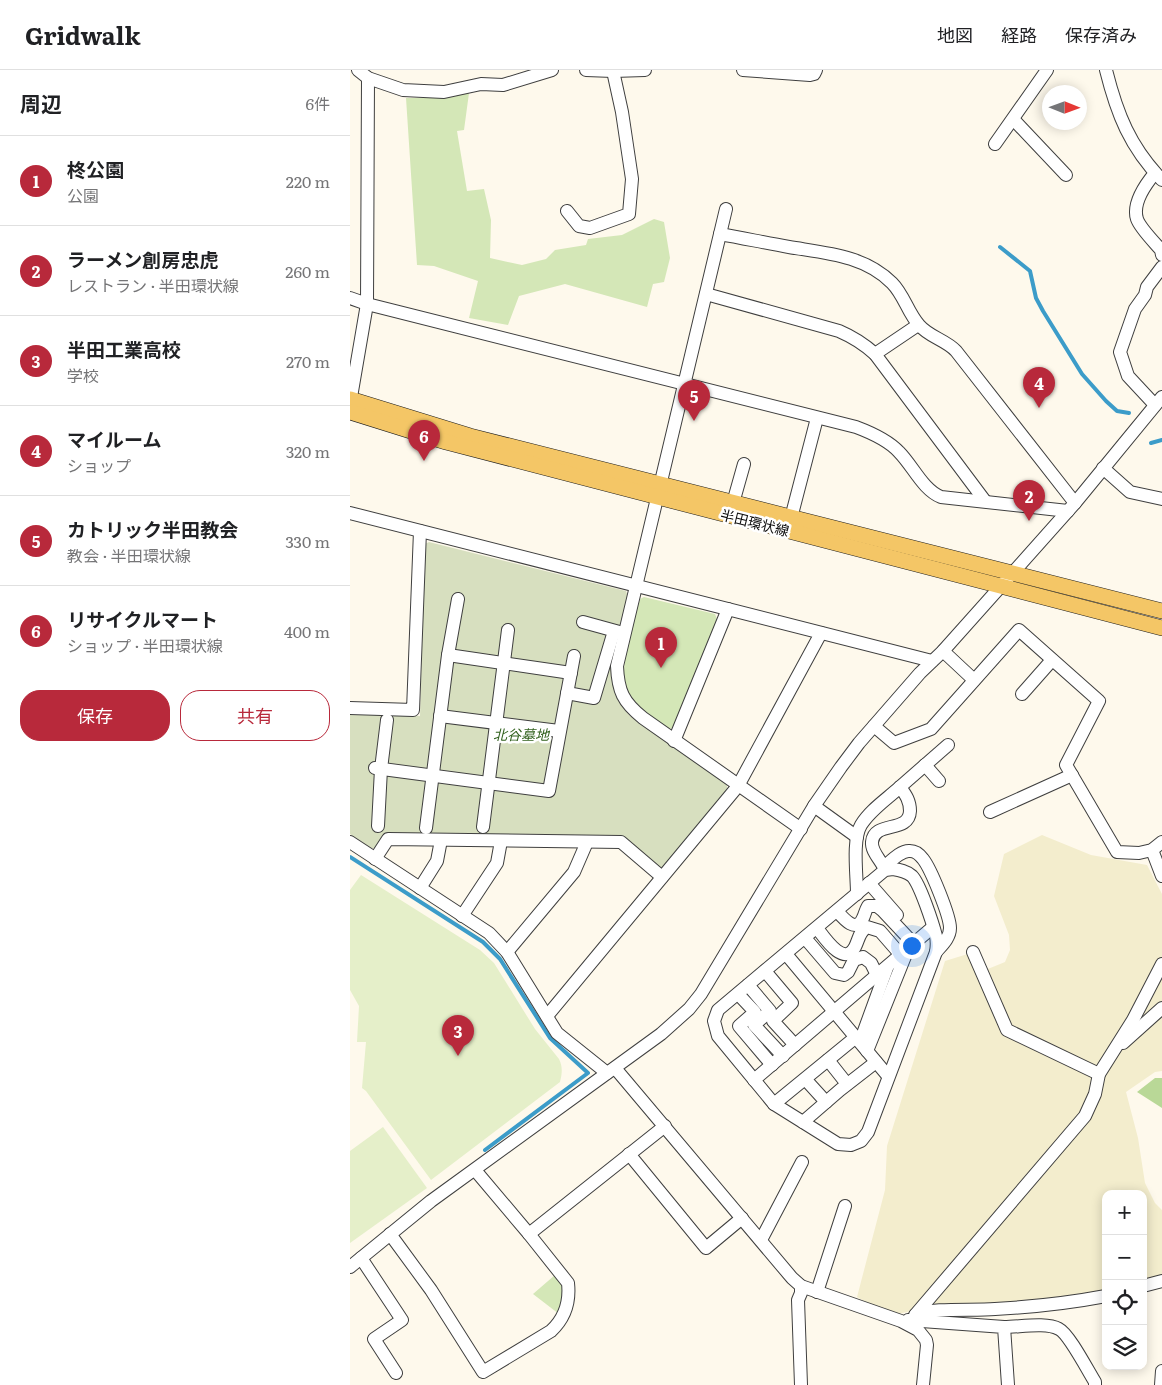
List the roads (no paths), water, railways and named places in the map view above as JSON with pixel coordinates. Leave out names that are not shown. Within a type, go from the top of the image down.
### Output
[{"type":"main road","name":"半田環状線","points":[[350,403],[659,491],[1002,586],[1162,628]]},
{"type":"main road","name":"半田環状線","points":[[659,491],[733,503],[1162,611]]},
{"type":"street","points":[[350,403],[367,304],[363,74],[403,90],[444,92],[481,84],[502,85],[552,70]]},
{"type":"street","points":[[586,70],[645,70]]},
{"type":"street","points":[[743,70],[810,75],[814,74],[816,70]]},
{"type":"street","points":[[995,144],[1014,120],[1047,70]]},
{"type":"street","points":[[1106,70],[1123,124],[1134,148],[1159,177],[1141,193],[1137,208],[1138,220],[1161,250],[1162,255]]},
{"type":"street","points":[[567,211],[578,226],[590,228],[630,214],[632,179],[622,112],[613,71]]},
{"type":"street","points":[[1014,120],[1066,175]]},
{"type":"street","points":[[567,693],[594,698],[636,586],[726,209]]},
{"type":"street","points":[[720,234],[822,251],[862,263],[884,276],[894,285],[918,325],[956,351],[1071,507]]},
{"type":"street","points":[[350,1267],[431,1201],[661,1034],[690,1009],[701,994],[814,806],[841,767],[920,673],[943,651],[1071,507],[1159,401],[1128,376],[1120,352],[1135,309],[1145,295],[1147,287],[1162,267]]},
{"type":"street","points":[[706,294],[839,331],[865,345],[875,354],[985,501]]},
{"type":"street","points":[[350,298],[367,304],[871,432],[899,451],[933,493],[941,496],[1071,507]]},
{"type":"street","points":[[875,354],[918,325]]},
{"type":"street","points":[[791,518],[817,418]]},
{"type":"street","points":[[733,503],[744,464]]},
{"type":"street","points":[[1103,468],[1130,492],[1162,499]]},
{"type":"street","points":[[350,513],[932,661]]},
{"type":"street","points":[[350,708],[413,710],[420,531]]},
{"type":"street","points":[[426,828],[448,655],[458,599]]},
{"type":"street","points":[[674,741],[728,610]]},
{"type":"street","points":[[583,622],[620,632]]},
{"type":"street","points":[[482,828],[508,630]]},
{"type":"street","points":[[874,726],[894,742],[931,729],[1019,630],[1099,700],[1066,765],[1117,852],[1139,853],[1157,846],[1162,876]]},
{"type":"street","points":[[620,632],[617,666],[618,680],[622,696],[631,708],[674,741],[801,829]]},
{"type":"street","points":[[547,1016],[738,786],[821,633]]},
{"type":"street","points":[[943,651],[974,680]]},
{"type":"street","points":[[448,655],[571,673]]},
{"type":"street","points":[[378,768],[549,791],[574,656]]},
{"type":"street","points":[[1022,694],[1052,660]]},
{"type":"street","points":[[440,716],[559,731]]},
{"type":"street","points":[[378,826],[378,768],[386,720]]},
{"type":"street","points":[[857,894],[856,837],[860,826],[866,817],[948,745]]},
{"type":"street","points":[[925,765],[939,781]]},
{"type":"street","points":[[990,812],[1072,775]]},
{"type":"street","points":[[884,868],[871,845],[873,837],[886,828],[900,826],[910,816],[907,796],[900,787]]},
{"type":"street","points":[[814,806],[856,837]]},
{"type":"street","points":[[375,859],[388,839],[621,842],[662,877]]},
{"type":"street","points":[[420,888],[437,861],[441,840]]},
{"type":"street","points":[[462,916],[497,863],[501,841]]},
{"type":"street","points":[[350,842],[489,933],[507,952],[557,1033],[611,1071],[665,1126],[792,1278],[801,1286],[909,1319],[1004,1327],[1046,1325],[1060,1330],[1080,1357],[1095,1385]]},
{"type":"street","points":[[507,952],[574,872],[587,842]]},
{"type":"street","points":[[884,868],[904,871],[913,877],[933,927],[937,943],[936,952],[868,1132],[861,1141],[851,1145],[838,1144],[774,1104],[718,1036],[714,1028],[714,1021],[718,1010],[857,894],[884,868],[905,851],[911,850],[922,857],[928,867],[948,918],[949,935],[936,952]]},
{"type":"street","points":[[869,883],[910,946]]},
{"type":"street","points":[[837,911],[847,922],[853,925],[862,921],[868,906],[877,906],[910,946]]},
{"type":"street","points":[[817,928],[836,951],[842,954],[854,950],[860,932],[867,927],[880,931],[910,946]]},
{"type":"street","points":[[754,1080],[933,927]]},
{"type":"street","points":[[805,938],[835,973],[844,975],[848,972],[854,960],[863,957],[871,963],[877,975]]},
{"type":"street","points":[[774,1104],[806,1080],[828,1060],[861,1043],[910,946]]},
{"type":"street","points":[[973,952],[1007,1030],[1100,1074]]},
{"type":"street","points":[[786,954],[888,1076]]},
{"type":"street","points":[[909,1319],[1085,1116],[1095,1094],[1100,1074],[1141,1006],[1162,964]]},
{"type":"street","points":[[861,1043],[888,966]]},
{"type":"street","points":[[766,971],[792,1003],[773,1022],[795,1045]]},
{"type":"street","points":[[748,985],[770,1011],[754,1025],[782,1056]]},
{"type":"street","points":[[738,994],[755,1012],[739,1026],[772,1064]]},
{"type":"street","points":[[1114,1051],[1162,1008]]},
{"type":"street","points":[[828,1060],[848,1084]]},
{"type":"street","points":[[803,1122],[876,1062]]},
{"type":"street","points":[[806,1080],[826,1102]]},
{"type":"street","points":[[530,1234],[665,1126]]},
{"type":"street","points":[[629,1154],[706,1248],[742,1218]]},
{"type":"street","points":[[761,1240],[802,1162]]},
{"type":"street","points":[[390,1234],[431,1290],[483,1372],[551,1331],[557,1326],[566,1310],[569,1292],[568,1283],[530,1234],[475,1170]]},
{"type":"street","points":[[817,1292],[845,1206]]},
{"type":"street","points":[[360,1258],[402,1320],[374,1339],[396,1373]]},
{"type":"street","points":[[1147,1285],[1162,1281]]},
{"type":"street","points":[[801,1286],[798,1300],[802,1385]]},
{"type":"street","points":[[909,1319],[926,1312],[994,1310],[1055,1304],[1102,1297]]},
{"type":"street","points":[[909,1319],[926,1340],[923,1385]]},
{"type":"street","points":[[1004,1327],[1008,1385]]},
{"type":"street","points":[[1161,1385],[1162,1371]]},
{"type":"waterway","points":[[1000,247],[1030,271],[1036,298],[1082,374],[1117,411],[1129,413]]},
{"type":"waterway","points":[[1151,443],[1162,440]]},
{"type":"waterway","points":[[350,857],[483,942],[500,959],[550,1038],[588,1073],[485,1150]]},
{"type":"place","name":"マイルーム","points":[[1039,408]]},
{"type":"place","name":"カトリック半田教会","points":[[694,421]]},
{"type":"place","name":"リサイクルマート","points":[[424,461]]},
{"type":"place","name":"ラーメン創房忠虎","points":[[1029,521]]},
{"type":"place","name":"柊公園","points":[[661,668]]},
{"type":"place","name":"半田工業高校","points":[[458,1056]]},
{"type":"park label","name":"北谷墓地","points":[[521,734]]}]
